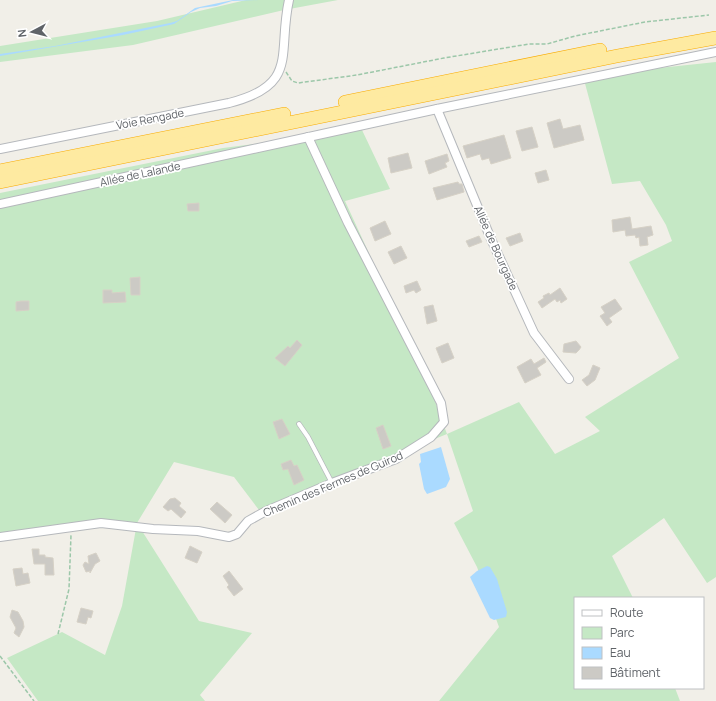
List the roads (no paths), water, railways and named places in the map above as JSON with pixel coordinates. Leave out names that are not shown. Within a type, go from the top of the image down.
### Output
[{"type":"highway","points":[[0,171],[564,57],[716,29]]},
{"type":"highway","points":[[0,182],[617,56],[716,38]]},
{"type":"street","name":"Voie Rengade","points":[[0,149],[241,100],[258,94],[268,87],[275,78],[283,61],[289,0]]},
{"type":"street","name":"Allée de Lalande","points":[[0,204],[437,109],[716,52]]},
{"type":"street","name":"Allée de Bourgade","points":[[437,109],[491,239],[534,333],[569,379]]},
{"type":"street","name":"Chemin des Fermes de Guirod","points":[[0,537],[101,523],[153,530],[198,531],[229,537],[237,534],[248,521],[266,511],[332,483],[396,459],[431,438],[444,422],[441,402],[348,223],[308,137]]},
{"type":"lane","points":[[299,424],[332,483]]},
{"type":"water","points":[[233,0],[258,0],[232,1],[216,6],[200,8],[191,12],[174,24],[123,35],[0,56],[0,54],[55,46],[170,23],[177,21],[195,8]]},
{"type":"water","points":[[441,447],[450,479],[446,487],[427,494],[424,489],[419,464],[421,462],[420,454]]},
{"type":"water","points":[[487,566],[490,567],[497,579],[507,612],[506,617],[494,620],[490,618],[470,577],[477,571]]}]
